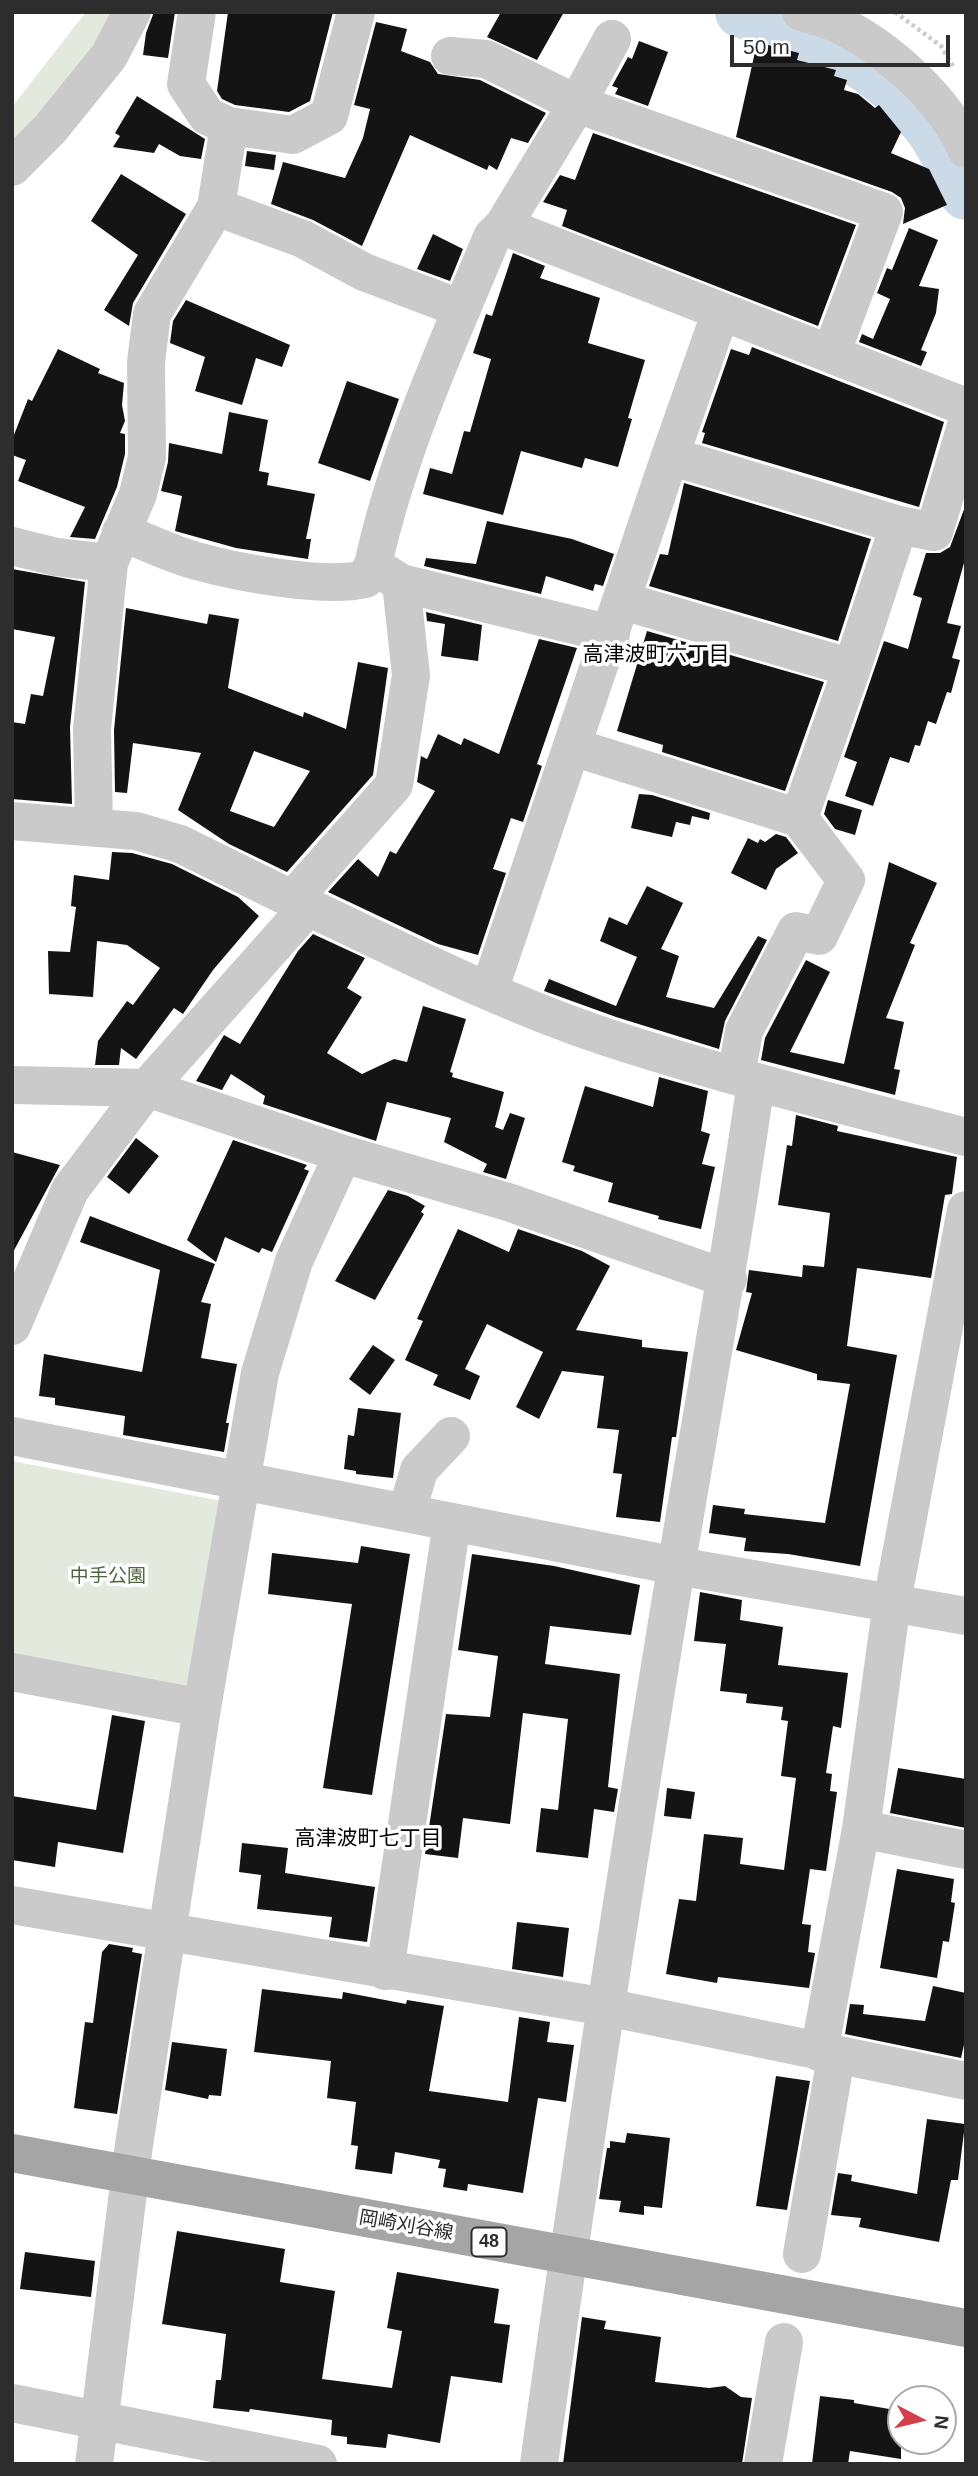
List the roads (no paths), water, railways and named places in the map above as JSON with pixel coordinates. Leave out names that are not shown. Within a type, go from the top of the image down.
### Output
[{"type":"main road","name":"岡崎刈谷線","points":[[12,2153],[966,2328]]},
{"type":"street","points":[[12,167],[50,130],[109,56],[132,12]]},
{"type":"street","points":[[197,12],[186,84],[207,116],[229,126],[293,135],[329,116],[356,12]]},
{"type":"street","points":[[801,12],[841,25],[902,67],[958,131],[966,149]]},
{"type":"street","points":[[12,1326],[70,1190],[147,1088],[394,785],[411,676],[387,574],[391,489],[419,410],[492,237],[503,226],[577,104],[612,39]]},
{"type":"street","points":[[450,56],[485,59],[577,104],[884,212],[831,354]]},
{"type":"street","points":[[94,825],[92,729],[115,548],[138,494],[147,457],[146,362],[152,314],[216,207],[229,126]]},
{"type":"street","points":[[216,207],[303,239],[364,272],[462,309]]},
{"type":"street","points":[[503,226],[720,314],[966,407]]},
{"type":"street","points":[[489,991],[720,314]]},
{"type":"street","points":[[670,456],[899,525],[934,532],[966,426]]},
{"type":"street","points":[[800,818],[899,525]]},
{"type":"street","points":[[12,546],[56,556],[115,548],[278,577],[349,583],[387,574],[617,618],[852,668]]},
{"type":"street","points":[[539,2464],[567,2256],[606,2007],[677,1566],[728,1279],[746,1079],[744,1031],[796,931],[819,936],[846,880],[800,818],[573,747]]},
{"type":"street","points":[[12,821],[94,825],[136,831],[180,844],[489,991],[606,1037],[746,1079],[966,1137]]},
{"type":"street","points":[[12,1084],[147,1088],[343,1154],[508,1202],[728,1279]]},
{"type":"street","points":[[94,2464],[130,2176],[202,1708],[260,1373],[294,1261],[343,1154]]},
{"type":"street","points":[[802,2254],[827,2055],[892,1602],[966,1210]]},
{"type":"street","points":[[12,1436],[677,1566],[966,1616]]},
{"type":"street","points":[[407,1512],[419,1470],[451,1436]]},
{"type":"street","points":[[386,1971],[453,1522]]},
{"type":"street","points":[[12,1672],[202,1708]]},
{"type":"street","points":[[861,1829],[966,1850]]},
{"type":"street","points":[[12,1905],[167,1934],[606,2007],[827,2055],[966,2081]]},
{"type":"street","points":[[763,2464],[784,2342]]},
{"type":"street","points":[[12,2403],[316,2464]]},
{"type":"waterway","points":[[741,12],[822,41],[846,54],[891,86],[931,129],[964,185],[966,194]]},
{"type":"district","name":"高津波町六丁目","points":[[656,655]]},
{"type":"district","name":"高津波町七丁目","points":[[368,1839]]},
{"type":"park label","name":"中手公園","points":[[108,1577]]}]
